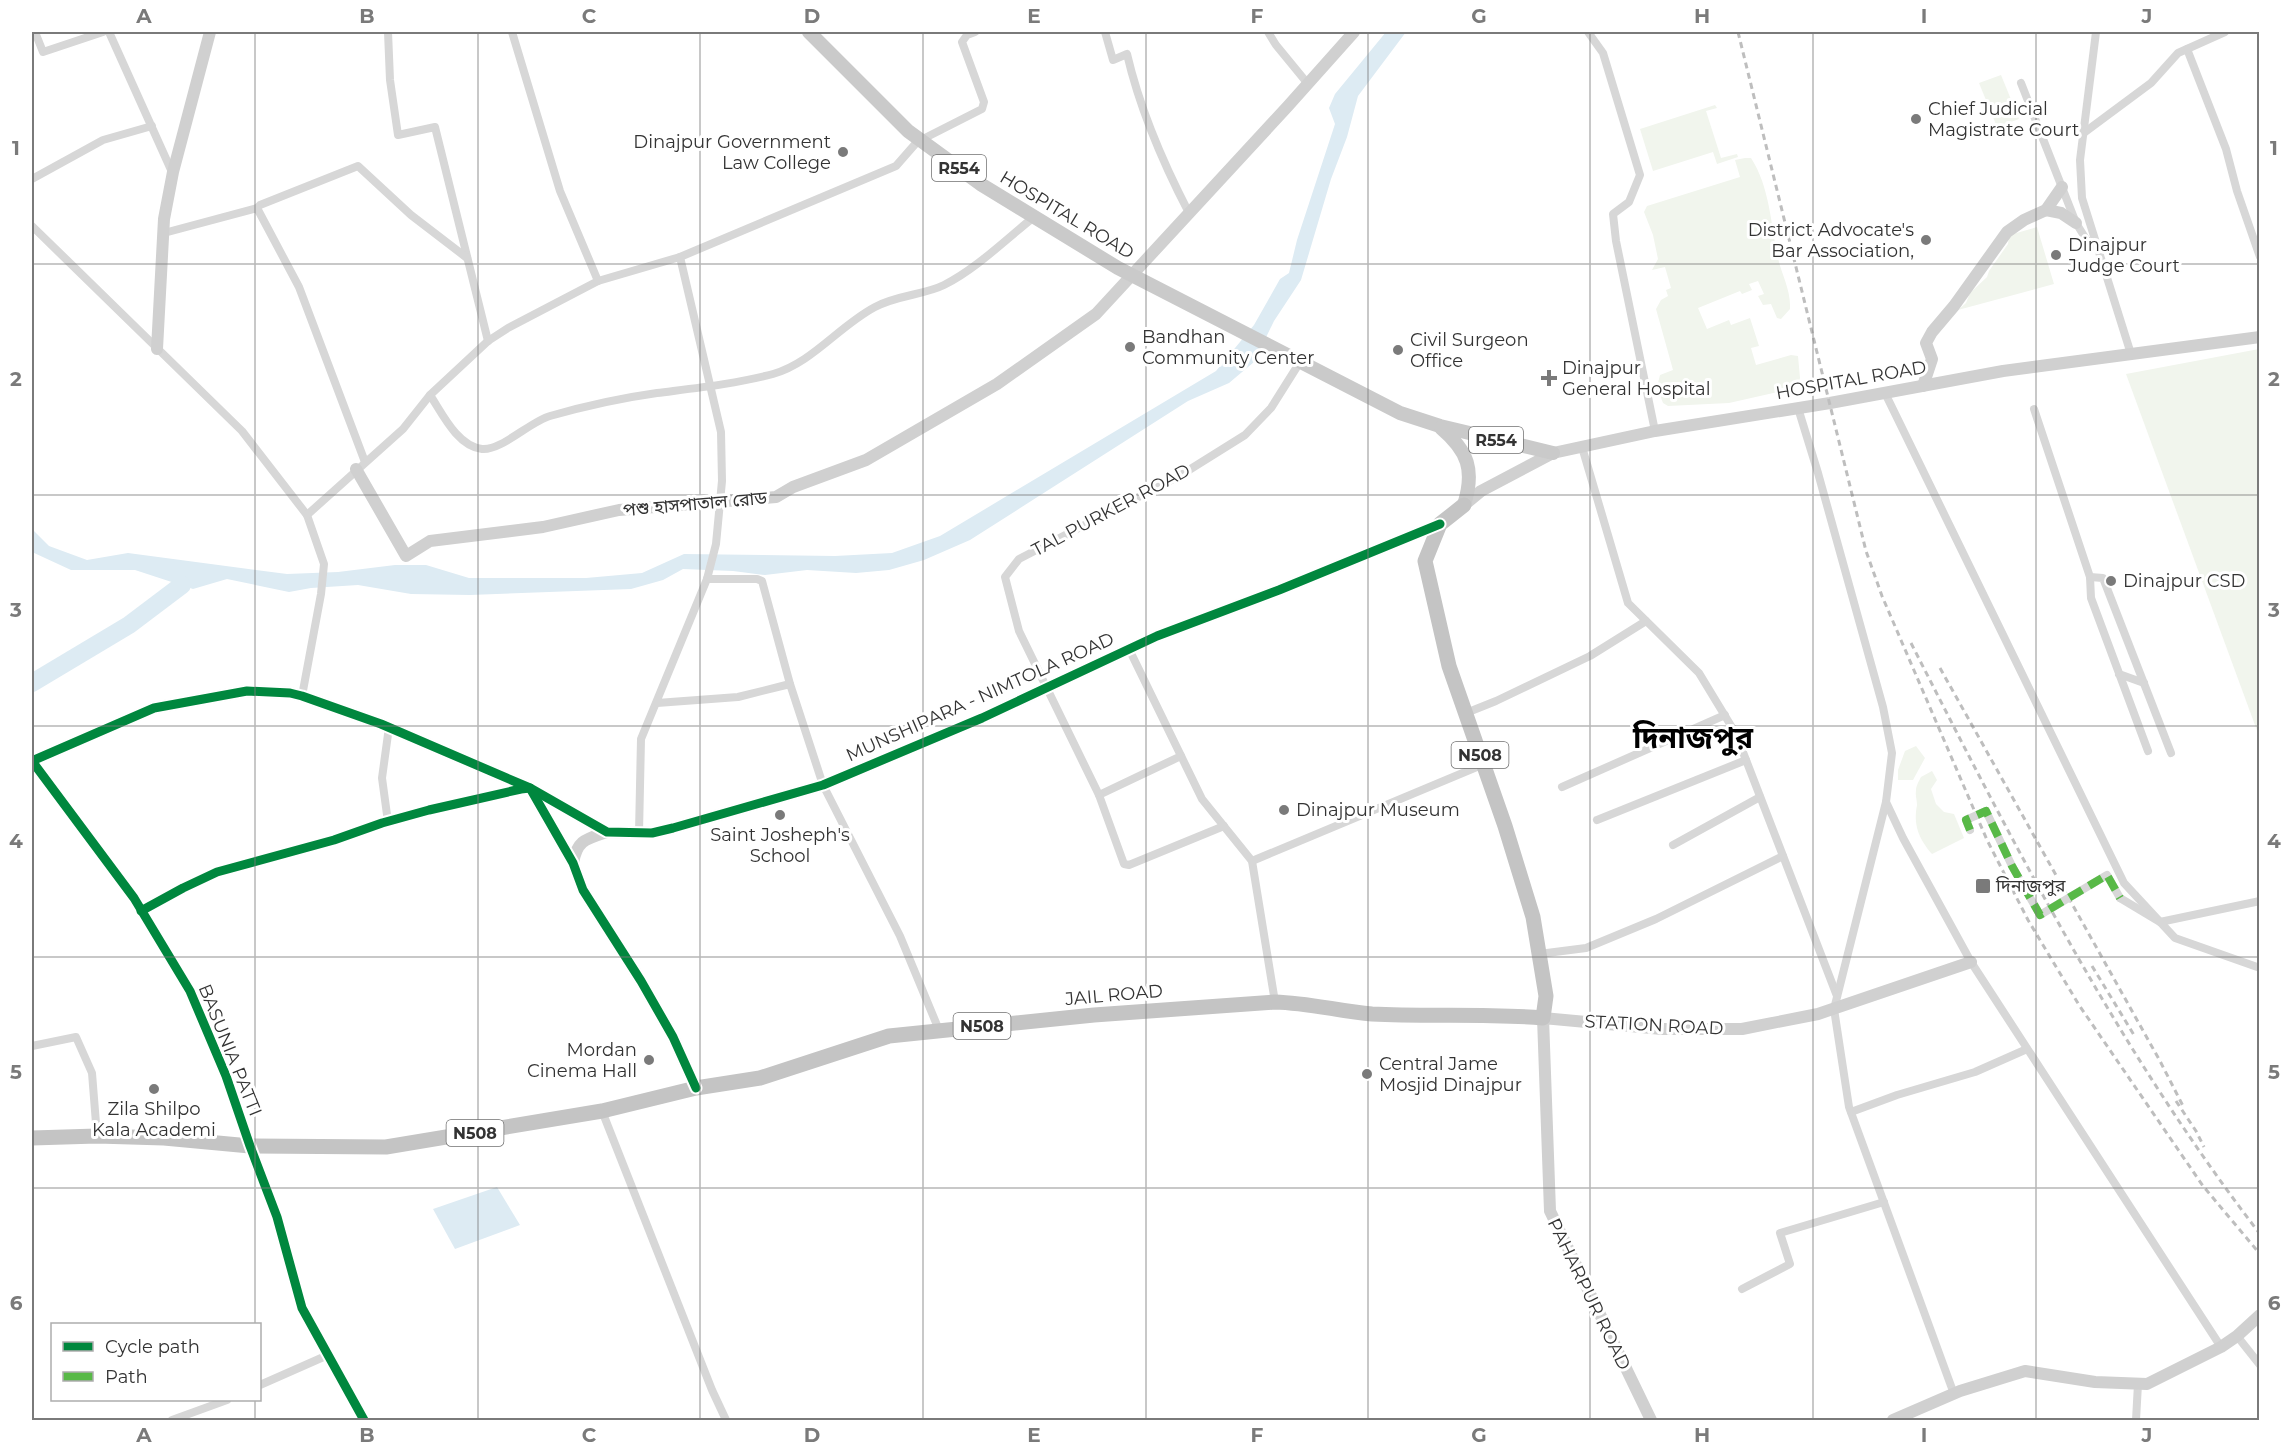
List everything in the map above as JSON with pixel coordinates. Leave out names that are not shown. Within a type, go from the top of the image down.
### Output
[{"type":"highway","name":"N508","points":[[1464,505],[1440,524],[1425,561],[1449,666],[1484,764],[1533,917],[1546,996],[1543,1018]]},
{"type":"highway","name":"JAIL ROAD","points":[[696,1088],[760,1078],[890,1036],[1094,1015],[1275,1002],[1305,1003],[1371,1014],[1503,1015],[1543,1018]]},
{"type":"highway","name":"N508","points":[[32,1138],[96,1136],[164,1138],[250,1146],[386,1147],[602,1111],[696,1088]]},
{"type":"main road","name":"HOSPITAL ROAD","points":[[809,32],[919,140],[982,185],[1132,274],[1300,362]]},
{"type":"main road","name":"R554","points":[[1300,362],[1400,413],[1440,426],[1553,453]]},
{"type":"main road","name":"R554","points":[[1440,426],[1461,446],[1467,462],[1470,474],[1464,505]]},
{"type":"street","points":[[35,32],[43,52],[103,32]]},
{"type":"street","points":[[109,32],[173,172]]},
{"type":"street","points":[[157,349],[164,219],[173,172],[210,32]]},
{"type":"street","points":[[388,32],[390,80],[398,135],[435,127],[488,341]]},
{"type":"street","points":[[512,32],[560,191],[598,281]]},
{"type":"street","points":[[307,515],[403,429],[430,395],[488,341],[598,281],[680,257],[896,166],[919,140],[982,109],[984,102],[962,42],[967,35],[975,32]]},
{"type":"street","points":[[1105,32],[1113,60],[1127,54],[1134,84],[1152,135],[1166,170],[1189,213]]},
{"type":"street","points":[[1268,32],[1308,84]]},
{"type":"street","name":"পশু হাসপাতাল রোড","points":[[361,466],[406,556],[430,541],[543,527],[619,510],[776,497],[835,470],[866,460],[1015,371],[1096,314],[1354,32]]},
{"type":"street","points":[[1588,32],[1603,53],[1640,175],[1629,202],[1613,214],[1616,241],[1655,431]]},
{"type":"street","points":[[2096,32],[2080,160],[2082,198],[2131,354]]},
{"type":"street","points":[[2085,132],[2151,83],[2178,53],[2225,32]]},
{"type":"street","points":[[2187,49],[2226,149],[2259,257]]},
{"type":"street","points":[[2022,83],[2076,223],[2086,239],[2098,249]]},
{"type":"street","points":[[32,179],[103,140],[152,126]]},
{"type":"street","points":[[164,233],[257,208],[358,165],[411,215],[467,258]]},
{"type":"street","points":[[1923,386],[1932,359],[1926,343],[1932,332],[1961,297],[2007,232],[2024,220],[2046,210],[2062,186]]},
{"type":"street","points":[[257,208],[299,287],[361,466]]},
{"type":"street","points":[[2046,210],[2061,213],[2076,223]]},
{"type":"street","points":[[430,395],[463,441],[482,449],[499,444],[547,417],[643,395],[712,386],[775,373],[803,360],[841,329],[875,307],[901,296],[942,286],[964,273],[1034,217]]},
{"type":"street","points":[[32,226],[242,431],[307,515],[324,564],[321,594],[302,696]]},
{"type":"street","points":[[639,833],[641,739],[708,577],[716,544],[720,500],[721,432],[680,257]]},
{"type":"street","name":"HOSPITAL ROAD","points":[[1464,505],[1481,491],[1553,453],[1655,431],[2003,371],[2259,337]]},
{"type":"street","name":"TAL PURKER ROAD","points":[[1047,687],[1019,631],[1005,577],[1019,558],[1181,475],[1245,435],[1271,408],[1300,362]]},
{"type":"street","points":[[1885,393],[2124,884],[2175,938],[2259,968]]},
{"type":"street","points":[[1798,408],[1883,707],[1892,753],[1886,802],[1835,1003]]},
{"type":"street","points":[[2034,409],[2090,577],[2091,598],[2148,752]]},
{"type":"street","points":[[1581,447],[1628,603],[1699,673],[1736,734],[1783,856],[1835,1003],[1851,1112],[1954,1394]]},
{"type":"street","name":"MUNSHIPARA - NIMTOLA ROAD","points":[[32,761],[154,708],[247,691],[290,693],[389,728],[530,788],[607,832],[652,833],[696,823],[823,785],[982,718],[1156,636],[1279,590],[1440,524]]},
{"type":"street","points":[[708,577],[762,581],[790,684],[823,785],[900,936],[939,1030]]},
{"type":"street","points":[[2090,577],[2103,578],[2171,753]]},
{"type":"street","points":[[1466,713],[1590,656],[1646,621]]},
{"type":"street","points":[[1129,649],[1202,799],[1252,861],[1275,1002]]},
{"type":"street","points":[[2119,674],[2144,682]]},
{"type":"street","points":[[657,703],[738,697],[790,684]]},
{"type":"street","points":[[1047,687],[1099,795],[1124,864],[1224,826]]},
{"type":"street","points":[[1562,787],[1725,715]]},
{"type":"street","points":[[388,822],[382,778],[389,728]]},
{"type":"street","points":[[1099,795],[1181,756]]},
{"type":"street","points":[[1597,820],[1746,760]]},
{"type":"street","name":"BASUNIA PATTI","points":[[32,761],[141,911],[190,992],[226,1076],[277,1217],[302,1308],[364,1420]]},
{"type":"street","points":[[1252,861],[1484,764]]},
{"type":"street","points":[[141,911],[217,873],[429,810],[530,788],[573,863],[583,890],[641,981],[673,1037],[696,1088]]},
{"type":"street","points":[[1673,845],[1760,796]]},
{"type":"street","points":[[1886,802],[1903,838],[1971,962],[2220,1347]]},
{"type":"street","points":[[1970,830],[1966,820],[1986,811],[2012,866],[2040,915],[2107,875],[2120,898],[2160,922],[2259,901]]},
{"type":"street","points":[[573,863],[579,844],[588,838],[607,832]]},
{"type":"street","points":[[1539,954],[1586,948],[1656,919],[1783,856]]},
{"type":"street","name":"STATION ROAD","points":[[1543,1018],[1662,1029],[1742,1029],[1818,1014],[1835,1003],[1971,962]]},
{"type":"street","name":"PAHARPUR ROAD","points":[[1543,1018],[1550,1211],[1651,1420]]},
{"type":"street","points":[[32,1046],[76,1037],[92,1073],[96,1136]]},
{"type":"street","points":[[1851,1112],[1897,1095],[1975,1072],[2027,1049]]},
{"type":"street","points":[[602,1111],[712,1390],[726,1420]]},
{"type":"street","points":[[1742,1289],[1790,1264],[1780,1233],[1884,1202]]},
{"type":"street","points":[[1893,1420],[1954,1394],[2025,1371],[2095,1382],[2147,1384],[2220,1347],[2237,1336],[2259,1315]]},
{"type":"street","points":[[2237,1336],[2259,1365]]},
{"type":"street","points":[[261,1385],[328,1355]]},
{"type":"street","points":[[2136,1420],[2138,1384]]},
{"type":"street","points":[[172,1420],[224,1401]]},
{"type":"shaded area","points":[[1386,32],[1406,32],[1358,96],[1301,280],[1274,321],[1254,362],[1229,383],[1188,401],[970,540],[924,560],[889,570],[856,573],[807,570],[765,575],[683,569],[663,580],[631,589],[470,595],[411,594],[358,585],[289,592],[227,579],[193,589],[135,570],[71,570],[32,552],[32,529],[49,546],[87,560],[128,553],[287,574],[338,572],[395,565],[426,565],[469,578],[586,578],[642,573],[684,554],[835,556],[892,553],[940,536],[1216,371],[1254,325],[1280,279],[1289,273],[1297,240],[1335,124],[1329,108],[1335,94]]},
{"type":"shaded area","points":[[2001,75],[2019,119],[1997,127],[1979,83]]},
{"type":"shaded area","points":[[1715,105],[1717,108],[1706,111],[1721,158],[1737,154],[1738,157],[1717,164],[1713,152],[1653,171],[1640,129]]},
{"type":"shaded area","points":[[1751,158],[1766,194],[1790,309],[1781,319],[1777,318],[1771,304],[1763,305],[1758,296],[1764,294],[1758,281],[1749,284],[1752,290],[1742,294],[1740,291],[1698,308],[1707,329],[1729,320],[1731,325],[1750,318],[1759,346],[1751,348],[1756,365],[1791,355],[1798,356],[1800,378],[1798,385],[1791,389],[1729,403],[1668,406],[1663,403],[1657,387],[1660,375],[1673,370],[1656,309],[1661,300],[1668,296],[1666,290],[1671,288],[1665,267],[1652,270],[1658,259],[1653,235],[1644,212],[1647,206],[1740,177],[1735,160]]},
{"type":"shaded area","points":[[2037,227],[2054,284],[1958,310],[1966,303],[1970,293],[1987,277],[2008,244],[2009,237]]},
{"type":"shaded area","points":[[2260,349],[2259,736],[2126,374]]},
{"type":"shaded area","points":[[1916,746],[1925,758],[1913,780],[1898,780],[1898,770],[1905,751]]},
{"type":"shaded area","points":[[1932,771],[1937,780],[1931,789],[1936,804],[1944,812],[1954,814],[1964,838],[1932,854],[1918,831],[1916,787],[1921,777]]},
{"type":"shaded area","points":[[497,1187],[520,1225],[455,1249],[433,1209]]},
{"type":"waterway","points":[[32,683],[129,625],[182,585]]},
{"type":"railway","points":[[1738,32],[1866,551],[1882,596],[1987,840],[2028,920],[2079,1005],[2203,1186],[2260,1254]]},
{"type":"railway","points":[[1911,643],[2030,871],[2115,1020],[2209,1164],[2260,1234]]},
{"type":"railway","points":[[1940,668],[2183,1106]]},
{"type":"railway","points":[[2092,966],[2134,1035]]},
{"type":"railway","points":[[2176,1101],[2204,1147]]},
{"type":"marked path","points":[[1970,830],[1966,820],[1986,811],[2012,866],[2040,915],[2107,875],[2120,898]]},
{"type":"cycle path","points":[[141,911],[217,872],[334,840],[429,810],[521,789],[530,788],[607,832],[652,833],[823,785],[982,718],[1157,636],[1279,590],[1440,524]]},
{"type":"cycle path","points":[[364,1420],[302,1308],[277,1217],[226,1076],[190,991],[134,898],[32,761],[154,708],[247,691],[290,693],[381,724],[530,788],[573,863],[583,890],[641,981],[673,1037],[696,1088]]},
{"type":"place","name":"Chief Judicial Magistrate Court","points":[[1916,119]]},
{"type":"place","name":"Dinajpur Government Law College","points":[[843,152]]},
{"type":"place","name":"District Advocate's Bar Association,","points":[[1926,240]]},
{"type":"place","name":"Dinajpur Judge Court","points":[[2056,255]]},
{"type":"place","name":"Bandhan Community Center","points":[[1130,347]]},
{"type":"place","name":"Civil Surgeon Office","points":[[1398,350]]},
{"type":"place","name":"Dinajpur General Hospital","points":[[1549,378]]},
{"type":"place","name":"Dinajpur CSD","points":[[2111,581]]},
{"type":"place","name":"Dinajpur Museum","points":[[1284,810]]},
{"type":"place","name":"Saint Josheph's School","points":[[780,815]]},
{"type":"place","name":"দিনাজপুর","points":[[1983,886]]},
{"type":"place","name":"Mordan Cinema Hall","points":[[649,1060]]},
{"type":"place","name":"Central Jame Mosjid Dinajpur","points":[[1367,1074]]},
{"type":"place","name":"Zila Shilpo Kala Academi","points":[[154,1089]]},
{"type":"district","name":"দিনাজপুর","points":[[1693,738]]}]
